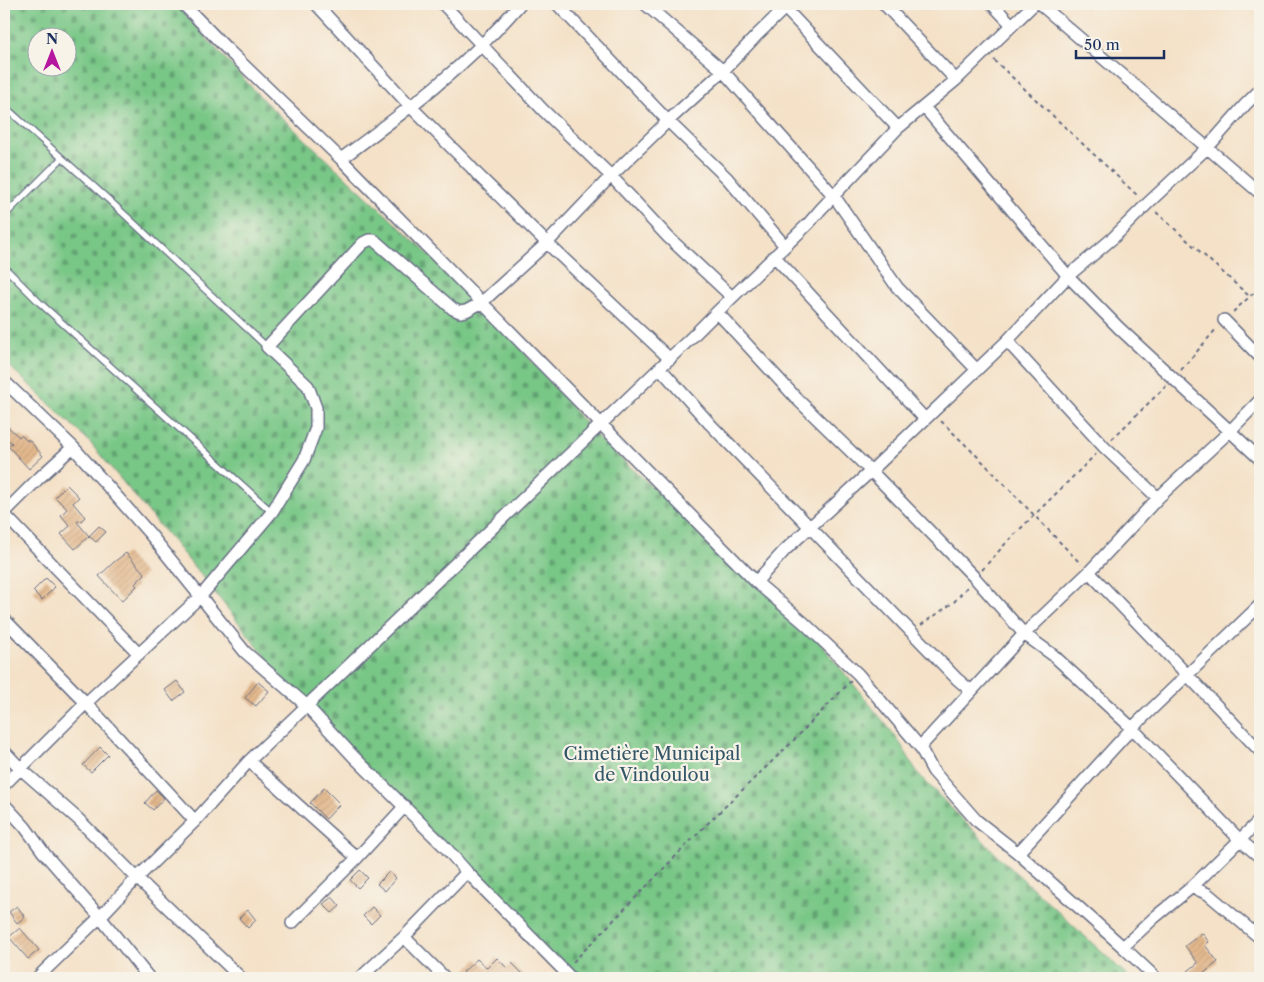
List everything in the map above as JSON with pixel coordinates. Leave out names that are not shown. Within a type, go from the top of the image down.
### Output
[{"type":"street","points":[[183,4],[341,159],[756,582],[803,622],[858,674],[920,747],[933,771],[976,820],[1018,853],[1156,978]]},
{"type":"street","points":[[316,4],[412,107],[546,244],[670,359]]},
{"type":"street","points":[[443,4],[483,44],[543,110],[611,176],[668,237],[732,298]]},
{"type":"street","points":[[341,159],[412,107],[454,72],[520,4]]},
{"type":"street","points":[[558,4],[668,121],[728,178],[785,246]]},
{"type":"street","points":[[645,4],[723,71],[834,196],[897,287],[978,370]]},
{"type":"street","points":[[884,4],[956,80]]},
{"type":"street","points":[[992,4],[1012,25]]},
{"type":"street","points":[[38,978],[195,821],[249,761],[670,359],[809,223],[898,128],[956,80],[1034,4]]},
{"type":"street","points":[[1040,4],[1260,193]]},
{"type":"street","points":[[4,784],[86,703],[201,596],[272,512],[304,460],[316,428],[316,408],[308,386],[267,347],[363,243],[374,240],[452,309],[460,312],[466,311],[481,303],[546,244],[611,176],[723,71],[785,5],[898,128]]},
{"type":"street","points":[[756,582],[785,550],[978,370],[1068,276],[1113,238],[1208,147],[1260,90]]},
{"type":"street","points":[[924,107],[1068,276],[1119,328],[1260,458]]},
{"type":"street","points":[[774,256],[929,416]]},
{"type":"street","points":[[717,312],[798,400],[871,471],[975,578],[1024,634],[1053,655],[1132,728],[1240,840],[1260,857]]},
{"type":"street","points":[[1224,320],[1260,358]]},
{"type":"street","points":[[1007,341],[1104,447],[1158,498]]},
{"type":"street","points":[[660,368],[710,424],[957,679],[972,691]]},
{"type":"street","points":[[4,381],[73,447],[150,534],[245,652],[307,706],[353,756],[405,806],[568,975]]},
{"type":"street","points":[[920,747],[1024,634],[1089,572],[1158,498],[1230,431],[1260,400]]},
{"type":"street","points":[[73,447],[4,513],[139,654]]},
{"type":"street","points":[[1089,572],[1260,750]]},
{"type":"street","points":[[1018,853],[1132,728],[1260,605]]},
{"type":"street","points":[[4,619],[86,703],[195,821]]},
{"type":"street","points":[[4,751],[78,819],[136,878],[241,978]]},
{"type":"street","points":[[249,761],[358,858]]},
{"type":"street","points":[[4,804],[149,978]]},
{"type":"street","points":[[292,923],[358,858],[405,806]]},
{"type":"street","points":[[1123,947],[1155,917],[1192,887],[1260,820]]},
{"type":"street","points":[[360,978],[404,937],[467,872]]},
{"type":"street","points":[[1192,887],[1208,894],[1260,938]]},
{"type":"street","points":[[404,937],[445,978]]},
{"type":"lane","points":[[4,106],[117,207],[267,347]]},
{"type":"lane","points":[[4,216],[62,158]]},
{"type":"lane","points":[[4,267],[40,303],[272,512]]},
{"type":"path","points":[[985,51],[1147,204],[1250,297]]},
{"type":"path","points":[[911,632],[954,602],[1006,543],[1172,378],[1224,320],[1260,287]]},
{"type":"path","points":[[929,416],[981,460],[1089,572]]},
{"type":"path","points":[[568,975],[705,826],[791,743],[858,674]]},
{"type":"green space","name":"Cimetière Municipal de Vindoulou","points":[[4,4],[175,4],[265,102],[481,303],[599,439],[803,622],[897,738],[919,775],[1001,859],[1130,978],[571,978],[299,699],[201,575],[87,439],[4,361]]},
{"type":"building","points":[[4,423],[19,437],[21,435],[27,441],[28,439],[43,456],[29,469],[8,446],[12,443],[4,436]]},
{"type":"building","points":[[67,485],[79,497],[73,503],[85,517],[80,522],[79,520],[77,522],[89,536],[75,549],[61,534],[70,526],[61,515],[67,509],[55,497]]},
{"type":"building","points":[[99,526],[106,532],[96,542],[89,536]]},
{"type":"building","points":[[126,553],[145,574],[135,584],[137,586],[122,601],[99,576]]},
{"type":"building","points":[[46,578],[55,587],[42,600],[33,591]]},
{"type":"building","points":[[177,681],[185,692],[173,701],[165,690]]},
{"type":"building","points":[[258,682],[269,691],[256,706],[245,698]]},
{"type":"building","points":[[100,747],[108,755],[91,772],[83,765]]},
{"type":"building","points":[[324,788],[340,804],[326,819],[310,803]]},
{"type":"building","points":[[156,790],[164,798],[153,810],[145,803]]},
{"type":"building","points":[[360,870],[368,878],[358,888],[350,880]]},
{"type":"building","points":[[389,872],[396,878],[385,891],[377,884]]},
{"type":"building","points":[[332,897],[340,906],[332,913],[323,904]]},
{"type":"building","points":[[17,906],[25,917],[17,923],[9,912]]},
{"type":"building","points":[[372,907],[380,915],[371,924],[363,916]]},
{"type":"building","points":[[248,910],[256,920],[248,928],[239,918]]},
{"type":"building","points":[[20,928],[39,950],[28,959],[9,937]]},
{"type":"building","points":[[1202,933],[1209,942],[1205,945],[1218,962],[1198,978],[1194,978],[1188,971],[1198,963],[1185,946]]},
{"type":"building","points":[[497,958],[507,968],[512,963],[527,978],[470,978],[463,972],[477,959],[487,968]]}]
